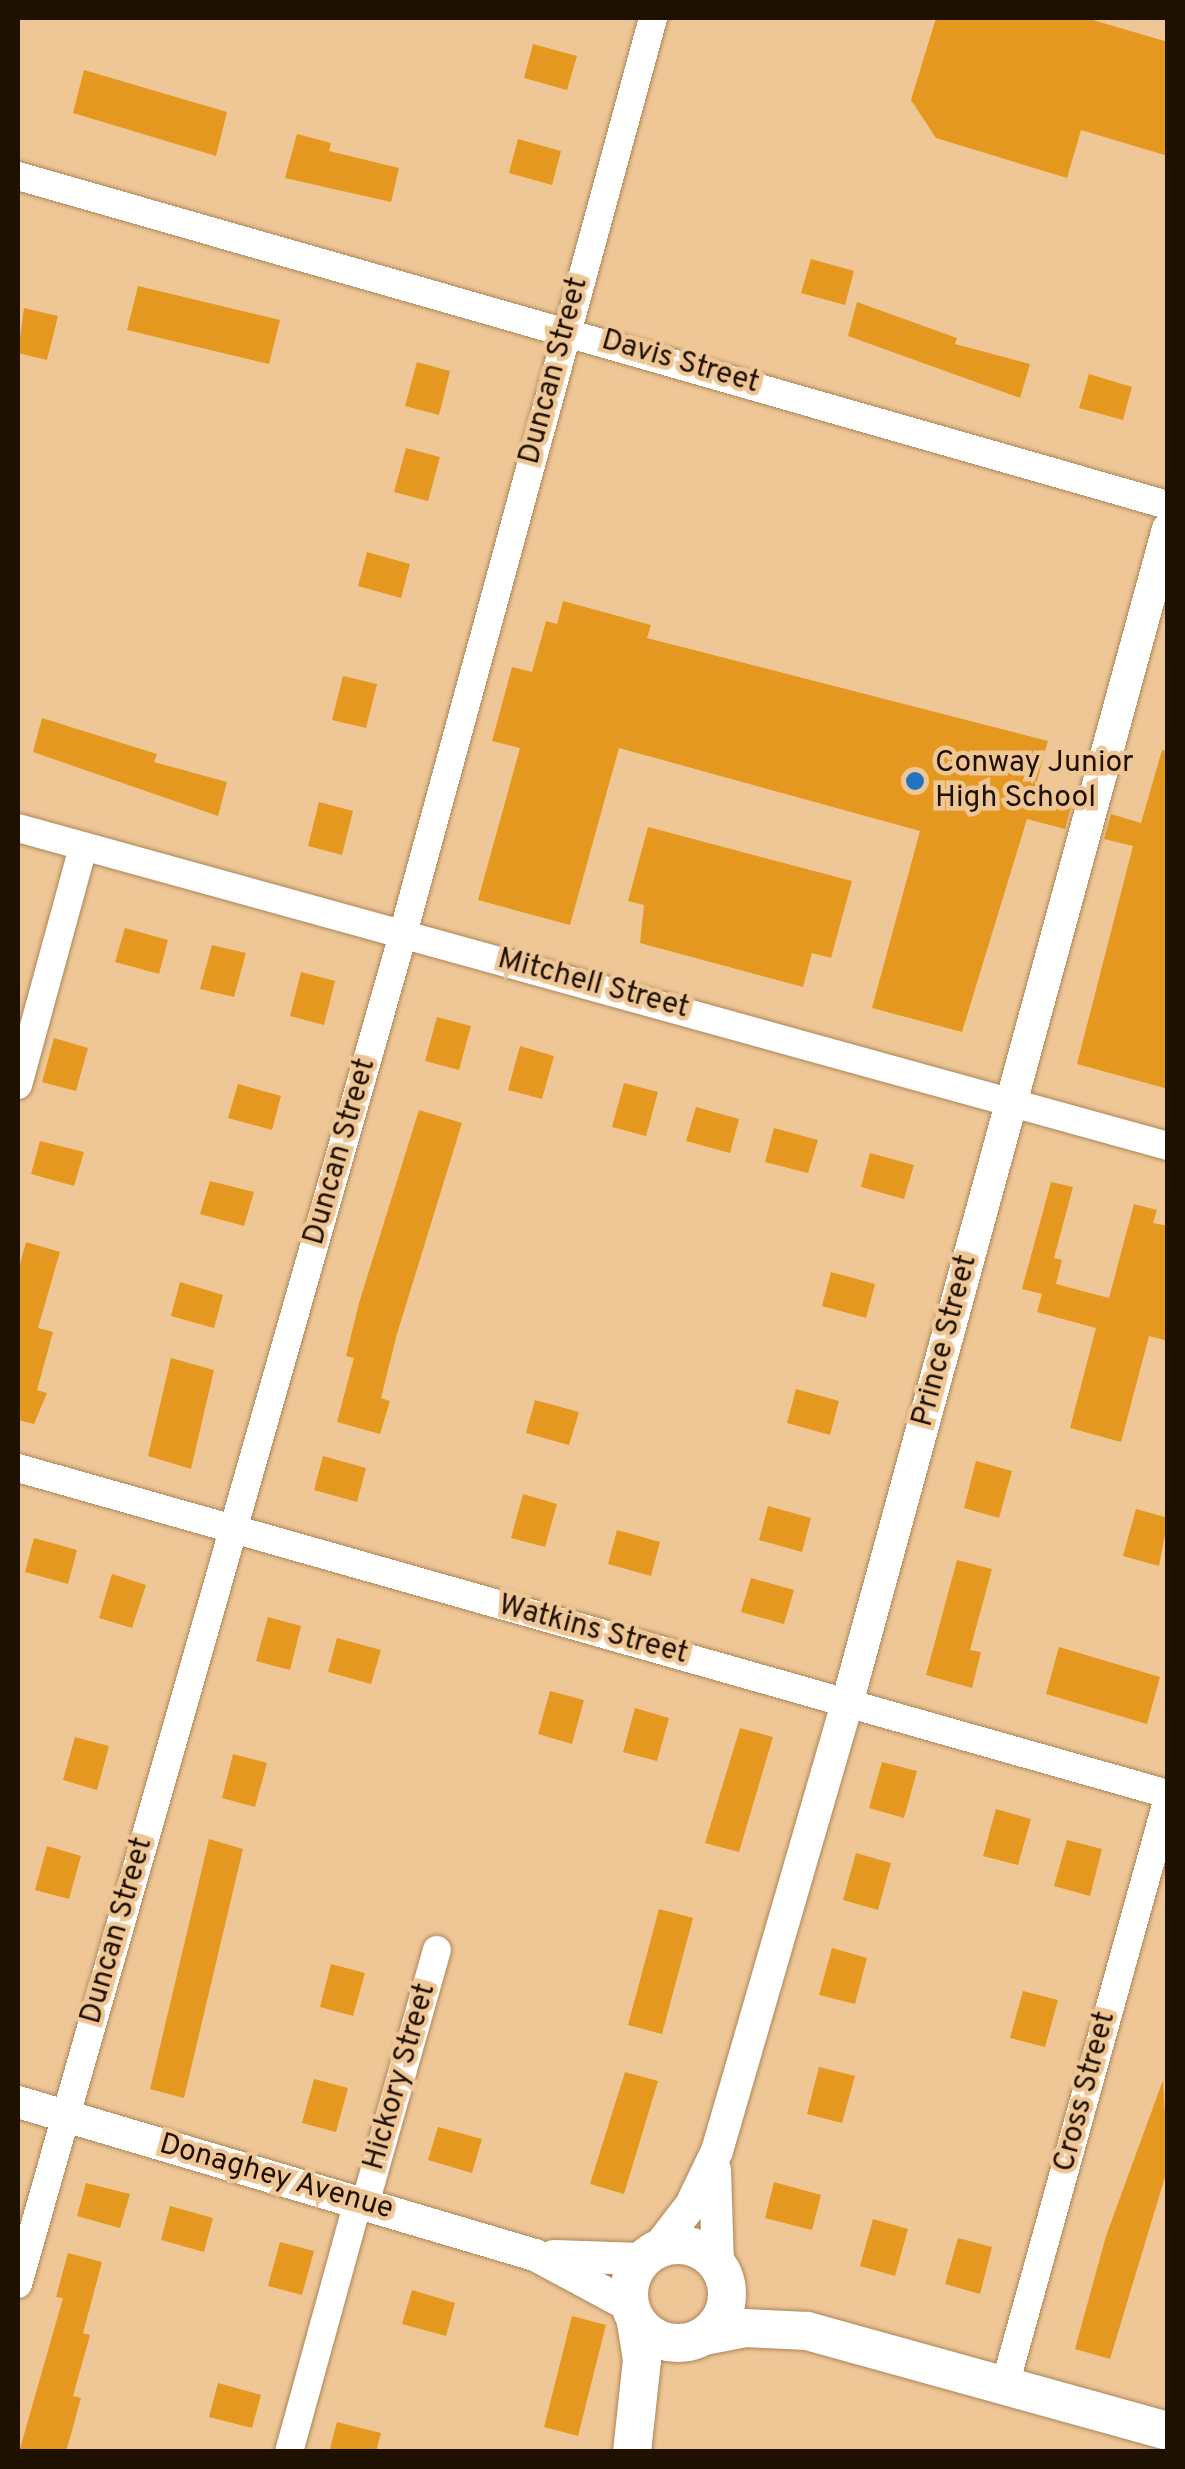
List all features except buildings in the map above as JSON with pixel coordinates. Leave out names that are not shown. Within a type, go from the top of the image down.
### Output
[{"type":"main road","points":[[633,2452],[642,2360],[633,2313],[633,2273],[650,2254],[690,2246],[721,2273],[806,2330]]},
{"type":"main road","points":[[633,2452],[697,2339],[724,2312],[721,2273]]},
{"type":"main road","points":[[633,2313],[659,2340],[697,2339],[745,2328],[806,2330],[1168,2431]]},
{"type":"street","name":"Duncan Street","points":[[18,2284],[403,934],[653,18]]},
{"type":"street","name":"Davis Street","points":[[18,176],[1168,505]]},
{"type":"street","name":"Prince Street","points":[[650,2254],[691,2205],[717,2150],[848,1700],[1168,529]]},
{"type":"street","name":"Mitchell Street","points":[[18,828],[1012,1099],[1168,1146]]},
{"type":"street","points":[[18,1084],[82,847]]},
{"type":"street","name":"Watkins Street","points":[[18,1468],[232,1532],[848,1700],[1168,1796]]},
{"type":"street","name":"Cross Street","points":[[1005,2385],[1168,1796]]},
{"type":"street","name":"Hickory Street","points":[[289,2452],[436,1950]]},
{"type":"street","name":"Donaghey Avenue","points":[[18,2102],[535,2254],[633,2313]]},
{"type":"street","name":"Prince Street","points":[[717,2150],[721,2273]]},
{"type":"street","name":"Donaghey Avenue","points":[[535,2254],[650,2254]]},
{"type":"place","name":"Conway Junior High School","points":[[915,781]]}]
